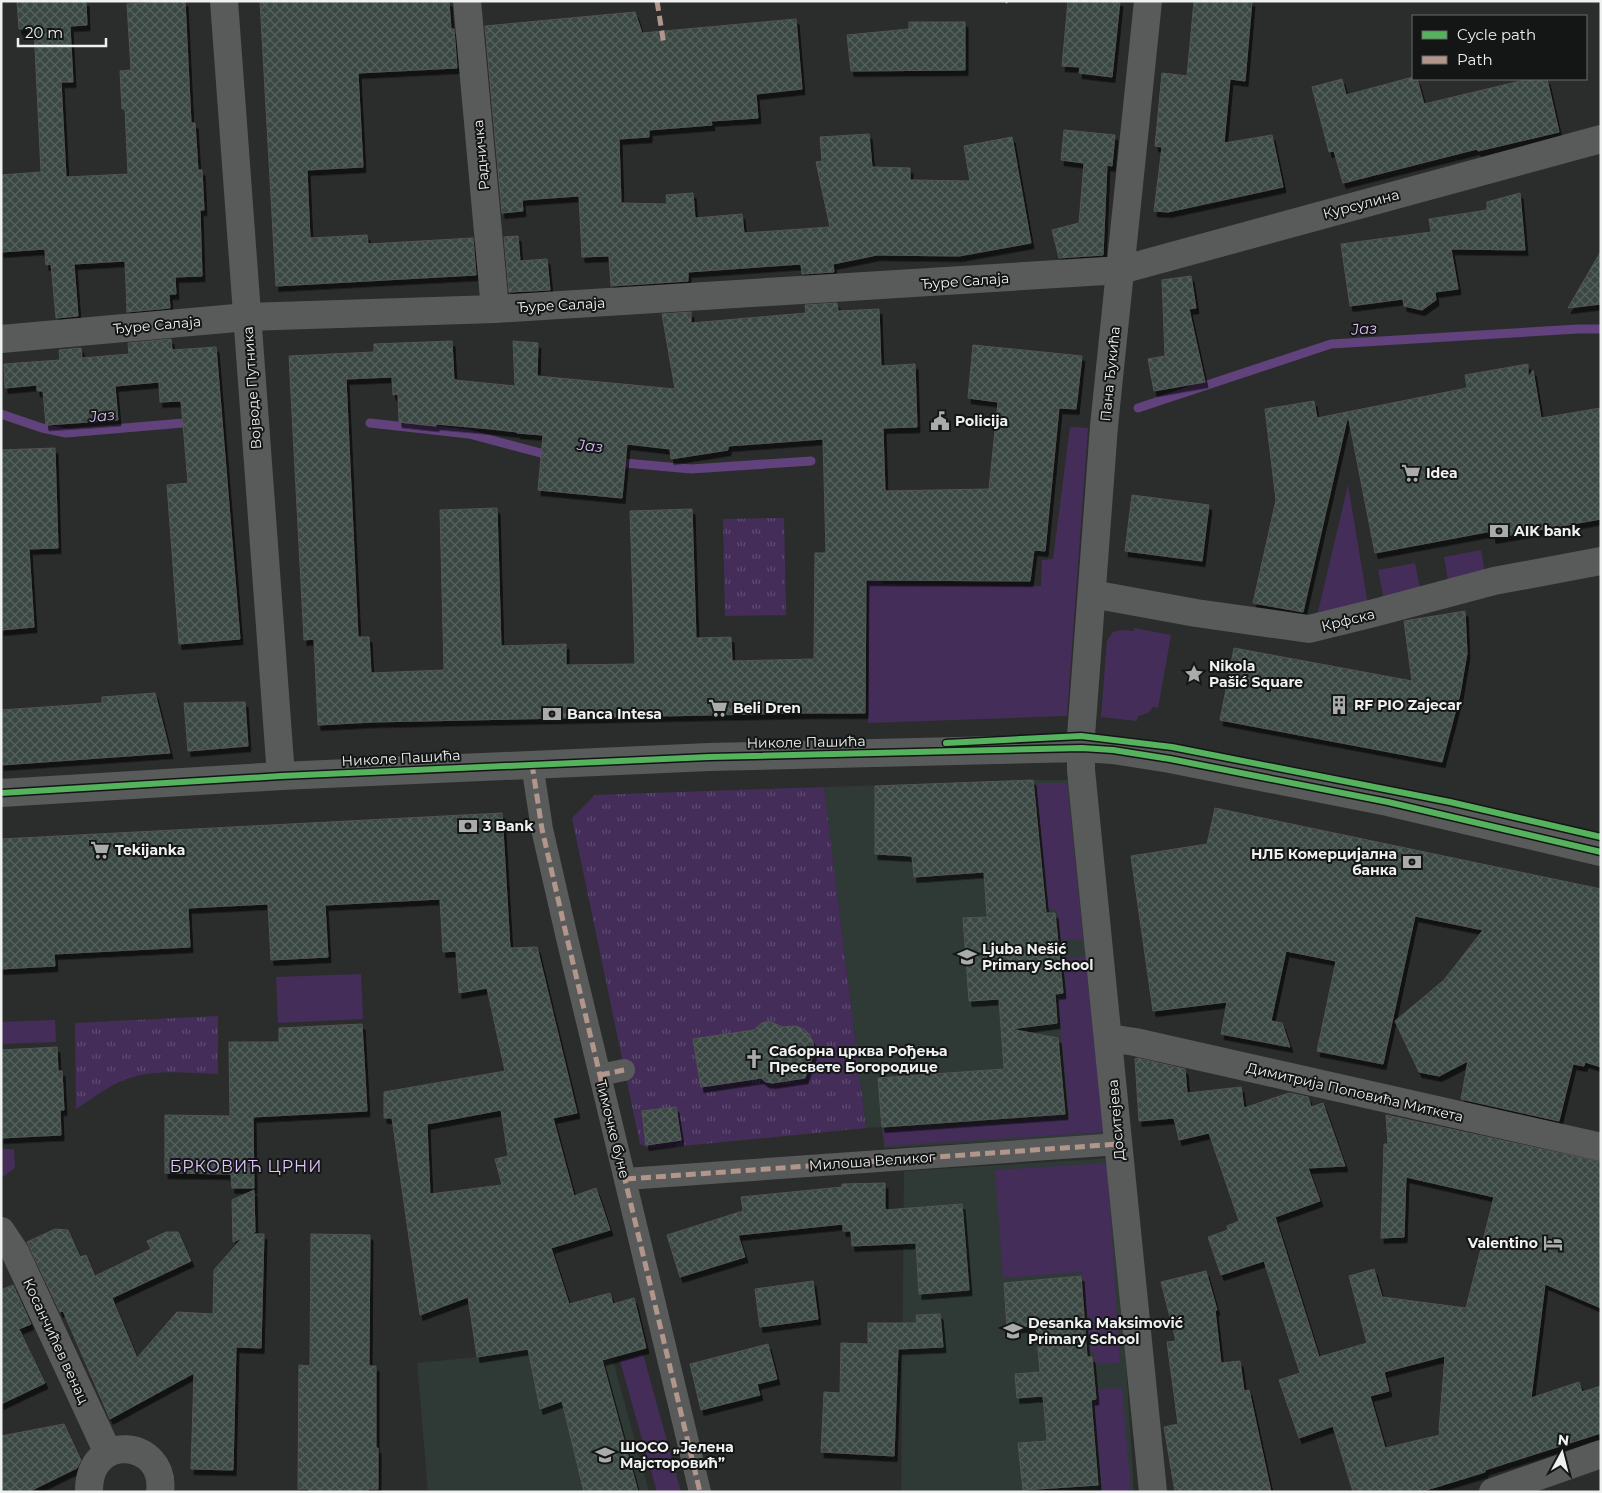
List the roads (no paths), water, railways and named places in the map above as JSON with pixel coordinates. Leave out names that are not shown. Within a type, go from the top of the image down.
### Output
[{"type":"street","name":"Војводе Путника","points":[[224,1],[281,776]]},
{"type":"street","name":"Радничка","points":[[467,1],[495,309]]},
{"type":"street","name":"Пана Ђукића","points":[[1082,748],[1104,426],[1148,1]]},
{"type":"street","name":"Курсулина","points":[[1121,270],[1601,139]]},
{"type":"street","name":"Ђуре Салаја","points":[[1,339],[247,317],[495,309],[1121,270]]},
{"type":"street","name":"Крфска","points":[[1092,594],[1196,613],[1309,629],[1374,614],[1494,581],[1601,561]]},
{"type":"street","name":"Николе Пашића","points":[[1,793],[281,776],[532,764],[709,757],[1082,748],[1113,750],[1170,759],[1388,802],[1601,852]]},
{"type":"street","name":"Доситејева","points":[[1082,748],[1081,770],[1153,1492]]},
{"type":"street","name":"Тимочке буне","points":[[532,764],[542,829],[700,1492]]},
{"type":"street","name":"Димитрија Поповића Миткета","points":[[1109,1038],[1135,1042],[1601,1147]]},
{"type":"street","points":[[600,1075],[624,1070]]},
{"type":"street","name":"Милоша Великог","points":[[626,1179],[1119,1144]]},
{"type":"street","name":"Косанчићев венац","points":[[1,1231],[15,1252],[108,1453]]},
{"type":"street","points":[[89,1492],[89,1480],[92,1469],[108,1453],[119,1449],[130,1449],[152,1461],[158,1470],[163,1491]]},
{"type":"street","points":[[1493,1492],[1601,1454]]},
{"type":"waterway","name":"Јаз","points":[[1138,408],[1331,344],[1601,329]]},
{"type":"waterway","name":"Јаз","points":[[1,414],[42,428],[66,433],[195,422]]},
{"type":"waterway","name":"Јаз","points":[[370,423],[469,434],[552,456]]},
{"type":"waterway","name":"Јаз","points":[[614,462],[691,469],[811,461]]},
{"type":"place","name":"Policija","points":[[940,421]]},
{"type":"place","name":"Idea","points":[[1411,473]]},
{"type":"place","name":"AIK bank","points":[[1499,531]]},
{"type":"place","name":"Nikola Pašić Square","points":[[1194,674]]},
{"type":"place","name":"RF PIO Zajecar","points":[[1339,705]]},
{"type":"place","name":"Beli Dren","points":[[718,708]]},
{"type":"place","name":"Banca Intesa","points":[[552,714]]},
{"type":"place","name":"3 Bank","points":[[468,826]]},
{"type":"place","name":"Tekijanka","points":[[100,850]]},
{"type":"place","name":"НЛБ Комерцијална банка","points":[[1412,862]]},
{"type":"place","name":"Ljuba Nešić Primary School","points":[[967,957]]},
{"type":"place","name":"Саборна црква Рођења Пресвете Богородице","points":[[754,1059]]},
{"type":"place","name":"Valentino","points":[[1553,1243]]},
{"type":"place","name":"Desanka Maksimović Primary School","points":[[1013,1331]]},
{"type":"place","name":"ШОСО „Јелена Мајсторовић”","points":[[605,1455]]},
{"type":"district","name":"БРКОВИЋ ЦРНИ","points":[[246,1166]]}]
